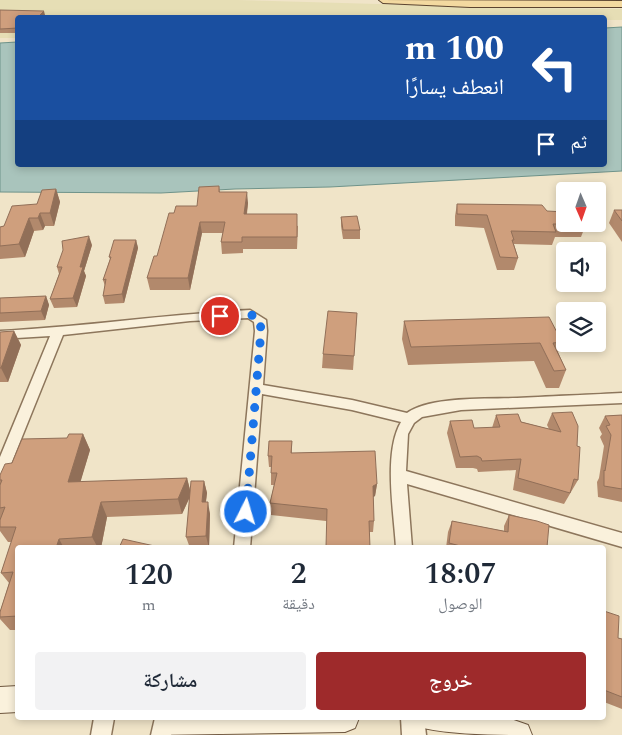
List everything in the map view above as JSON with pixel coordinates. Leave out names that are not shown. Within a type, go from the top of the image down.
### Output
[{"type":"main road","points":[[383,0],[470,4],[622,3]]},
{"type":"main road","points":[[475,0],[622,3]]},
{"type":"main road","points":[[0,700],[15,699]]},
{"type":"main road","points":[[166,735],[215,720]]},
{"type":"main road","points":[[446,720],[502,729],[518,735]]},
{"type":"street","points":[[0,335],[58,332],[190,317],[250,314],[260,320],[261,331],[242,545]]},
{"type":"street","points":[[0,474],[58,332]]},
{"type":"street","points":[[256,388],[299,397],[361,406],[409,419]]},
{"type":"street","points":[[404,545],[399,475],[401,434],[409,419],[430,409],[461,405],[622,398]]},
{"type":"street","points":[[399,475],[622,540]]},
{"type":"street","points":[[101,735],[104,720]]},
{"type":"street","points":[[161,735],[165,720]]},
{"type":"street","points":[[413,720],[414,735]]},
{"type":"shaded area","points":[[0,0],[237,0],[622,9],[622,20],[607,20],[607,15],[15,15],[15,38],[0,38]]},
{"type":"water","points":[[622,27],[622,171],[330,187],[161,193],[0,192],[0,43],[15,42],[15,167],[607,167],[607,28]]},
{"type":"building","points":[[0,10],[44,11],[40,15],[15,15],[15,28],[0,29]]},
{"type":"building","points":[[219,186],[219,192],[247,192],[244,214],[297,214],[297,237],[242,237],[242,242],[221,242],[225,222],[200,222],[188,278],[147,278],[154,256],[157,256],[169,213],[174,213],[176,206],[197,206],[199,187]]},
{"type":"building","points":[[56,189],[50,213],[40,213],[38,218],[29,218],[19,244],[0,246],[0,227],[4,226],[12,206],[37,204],[42,190]]},
{"type":"building","points":[[457,204],[542,205],[547,211],[556,212],[556,224],[553,224],[556,232],[511,231],[518,258],[500,257],[487,215],[457,214]]},
{"type":"building","points":[[614,210],[622,210],[622,221]]},
{"type":"building","points":[[357,216],[360,230],[343,230],[341,217]]},
{"type":"building","points":[[89,236],[80,267],[83,267],[73,298],[50,299],[62,267],[57,267],[63,250],[62,241]]},
{"type":"building","points":[[114,240],[136,240],[122,294],[103,296],[106,279],[103,280],[111,257],[109,257]]},
{"type":"building","points":[[46,296],[41,311],[0,313],[0,298]]},
{"type":"building","points":[[328,311],[357,313],[354,356],[323,354]]},
{"type":"building","points":[[549,317],[556,330],[556,343],[553,343],[566,370],[554,371],[540,343],[411,347],[404,321]]},
{"type":"building","points":[[14,331],[1,368],[0,368],[0,332]]},
{"type":"building","points":[[572,412],[578,426],[577,446],[580,447],[578,480],[574,479],[570,493],[518,478],[521,459],[482,461],[477,456],[460,457],[450,421],[472,420],[474,428],[500,427],[496,415],[518,414],[521,422],[561,432],[552,413]]},
{"type":"building","points":[[622,415],[622,489],[604,486],[604,470],[611,435],[606,426],[610,425],[605,416]]},
{"type":"building","points":[[69,434],[83,434],[68,482],[187,478],[178,499],[101,502],[92,537],[59,539],[57,545],[15,545],[15,616],[0,617],[13,572],[1,573],[16,527],[0,527],[0,520],[5,507],[0,508],[0,485],[2,480],[0,480],[0,475],[5,464],[12,463],[22,439],[67,438]]},
{"type":"building","points":[[269,441],[292,441],[291,453],[375,451],[377,484],[373,486],[374,521],[369,521],[370,545],[326,545],[327,509],[270,503],[277,473],[271,473],[272,456],[268,456]]},
{"type":"building","points":[[191,481],[204,481],[202,502],[208,502],[206,536],[186,537]]},
{"type":"building","points":[[509,515],[549,525],[547,545],[457,545],[449,543],[452,521],[508,532]]},
{"type":"building","points":[[123,539],[150,545],[120,545]]},
{"type":"building","points":[[606,612],[619,616],[618,638],[622,639],[622,697],[606,691]]},
{"type":"route","points":[[220,316],[250,314],[260,320],[261,331],[246,512]]}]
